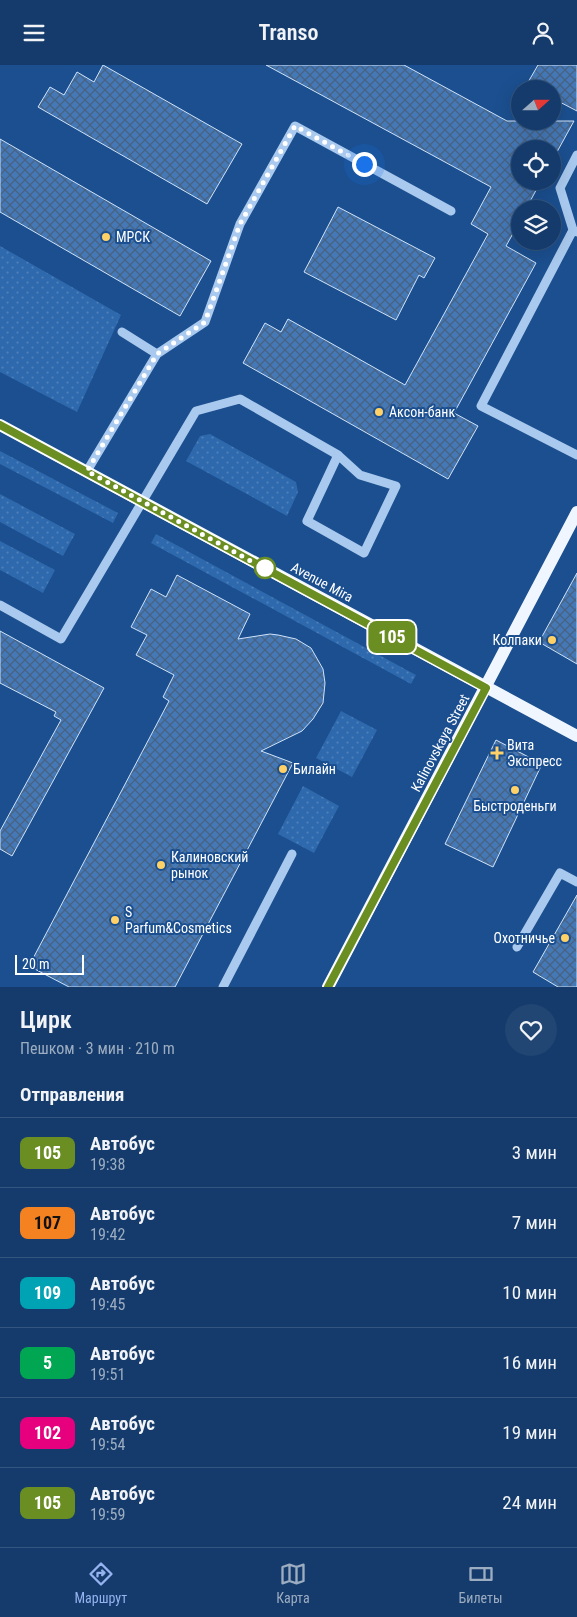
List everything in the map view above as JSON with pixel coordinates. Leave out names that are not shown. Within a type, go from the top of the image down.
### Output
[{"type":"main road","name":"Avenue Mira","points":[[0,425],[577,737]]},
{"type":"main road","name":"Kalinovskaya Street","points":[[328,987],[577,511]]},
{"type":"lane","points":[[87,471],[157,354],[205,322],[240,224],[295,126],[451,211]]},
{"type":"lane","points":[[577,155],[560,188],[575,231],[481,406],[577,455]]},
{"type":"lane","points":[[122,332],[157,354]]},
{"type":"lane","points":[[0,605],[61,639],[196,411],[240,399],[338,455],[360,475],[396,486],[364,553],[307,521],[338,455]]},
{"type":"lane","points":[[223,987],[292,853]]},
{"type":"lane","points":[[517,947],[560,873],[577,881]]},
{"type":"shaded area","points":[[0,246],[121,315],[77,412],[0,372]]},
{"type":"shaded area","points":[[210,434],[296,482],[298,492],[287,516],[186,461],[200,436]]},
{"type":"shaded area","points":[[0,451],[118,513],[113,523],[0,464]]},
{"type":"shaded area","points":[[0,494],[75,534],[63,556],[0,522]]},
{"type":"shaded area","points":[[156,534],[416,675],[411,684],[151,543]]},
{"type":"shaded area","points":[[0,541],[55,570],[43,593],[0,570]]},
{"type":"shaded area","points":[[341,711],[377,730],[352,777],[316,758]]},
{"type":"shaded area","points":[[303,786],[339,806],[314,853],[278,834]]},
{"type":"building","points":[[103,65],[242,144],[207,204],[38,107],[50,87],[64,95],[77,72],[94,82]]},
{"type":"building","points":[[266,65],[404,65],[507,121],[511,121],[511,130],[561,130],[561,121],[574,121],[561,145],[561,140],[511,140],[511,190],[536,190],[531,200],[511,200],[511,237],[506,246],[536,263],[454,413],[478,426],[448,479],[243,363],[265,323],[281,332],[288,319],[405,385],[488,234],[471,224],[491,187]]},
{"type":"building","points":[[538,65],[577,65],[577,111],[561,103],[561,80],[529,80]]},
{"type":"building","name":"МРСК","points":[[0,139],[211,261],[180,316],[0,212]]},
{"type":"building","points":[[338,207],[435,258],[424,278],[419,275],[396,320],[304,272]]},
{"type":"building","points":[[577,573],[577,664],[539,642]]},
{"type":"building","name":"Калиновский рынок","points":[[177,575],[250,614],[238,639],[270,634],[296,639],[311,648],[323,669],[325,683],[323,703],[313,719],[302,731],[261,751],[293,763],[175,987],[69,987],[29,966],[169,701],[163,697],[174,675],[136,655],[147,635],[131,627],[151,589],[166,597]]},
{"type":"building","points":[[0,631],[104,688],[12,856],[0,849],[0,831],[61,720],[54,716],[56,712],[0,683]]},
{"type":"building","points":[[496,740],[542,764],[493,867],[445,844]]},
{"type":"building","name":"Охотничье","points":[[577,895],[577,987],[558,987],[533,972]]},
{"type":"bus line","name":"105","points":[[0,425],[486,688],[328,987]]},
{"type":"place","name":"МРСК","points":[[106,237]]},
{"type":"place","name":"Аксон-банк","points":[[379,412]]},
{"type":"place","name":"Колпаки","points":[[552,640]]},
{"type":"place","name":"Вита Экспресс","points":[[497,753]]},
{"type":"place","name":"Билайн","points":[[283,769]]},
{"type":"place","name":"Быстроденьги","points":[[515,790]]},
{"type":"place","name":"Калиновский рынок","points":[[161,865]]},
{"type":"place","name":"S Parfum&Cosmetics","points":[[115,920]]},
{"type":"place","name":"Охотничье","points":[[565,938]]},
{"type":"route","points":[[265,568],[269,571],[87,471],[157,354],[205,322],[240,224],[295,126],[364,164]]}]
